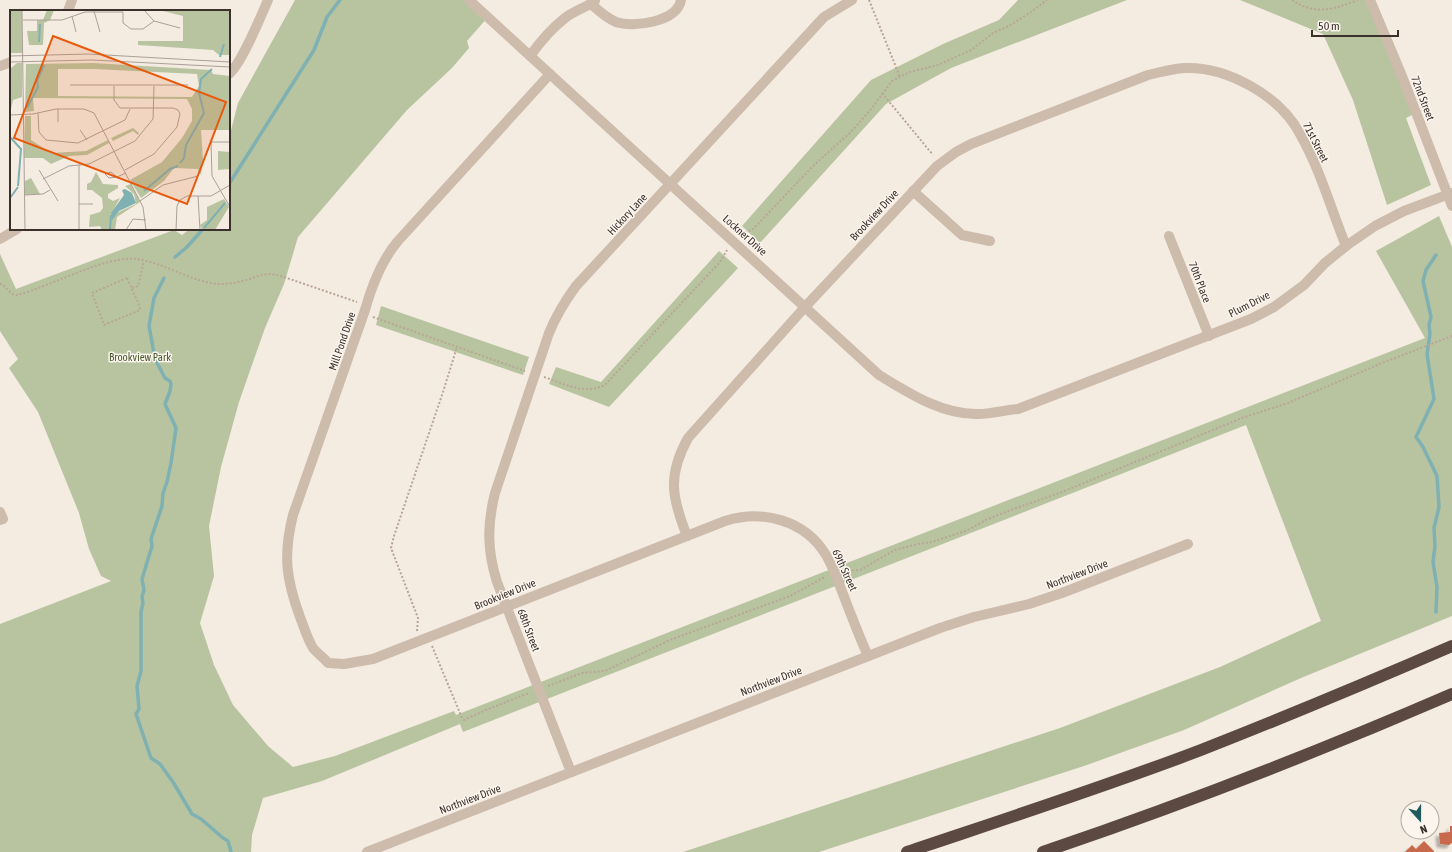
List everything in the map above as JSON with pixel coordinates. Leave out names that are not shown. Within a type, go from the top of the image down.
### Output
[{"type":"highway","points":[[907,852],[1201,750],[1452,646]]},
{"type":"highway","points":[[1043,852],[1146,817],[1280,765],[1452,694]]},
{"type":"street","points":[[68,10],[72,0]]},
{"type":"street","points":[[230,73],[234,71],[244,52],[268,0]]},
{"type":"street","name":"Lockner Drive","points":[[469,0],[879,376],[918,398],[954,412],[978,414],[1018,409],[1037,402]]},
{"type":"street","points":[[530,56],[542,40],[565,18],[594,2],[607,18],[627,25],[646,24],[661,19],[672,12],[680,4],[681,0]]},
{"type":"street","name":"Hickory Lane","points":[[495,493],[549,333],[556,316],[565,301],[576,286],[824,17],[852,0]]},
{"type":"street","name":"72nd Street","points":[[1370,0],[1450,193],[1452,206]]},
{"type":"street","points":[[0,66],[10,62]]},
{"type":"street","name":"Brookview Drive","points":[[687,536],[674,496],[675,473],[680,452],[688,438],[696,427],[805,307],[940,164],[956,152],[971,144],[1050,112],[1162,71],[1184,68],[1207,70],[1230,76]]},
{"type":"street","name":"Mill Pond Drive","points":[[328,663],[314,648],[306,635],[295,605],[287,571],[288,534],[293,515],[369,297],[386,255],[550,74]]},
{"type":"street","name":"71st Street","points":[[1230,76],[1261,92],[1283,110],[1300,132],[1312,158],[1346,246]]},
{"type":"street","points":[[913,191],[962,235],[990,241]]},
{"type":"street","name":"Plum Drive","points":[[1037,402],[1251,319],[1274,306],[1304,285],[1325,263],[1375,226],[1404,211],[1450,193]]},
{"type":"street","points":[[0,239],[15,230]]},
{"type":"street","name":"70th Place","points":[[1169,236],[1209,336]]},
{"type":"street","name":"68th Street","points":[[495,493],[490,512],[489,524],[489,549],[492,567],[571,772]]},
{"type":"street","name":"69th Street","points":[[725,521],[747,516],[762,516],[792,524],[805,532],[826,555],[835,573],[868,656]]},
{"type":"street","name":"Brookview Drive","points":[[328,663],[344,664],[373,659],[725,521]]},
{"type":"street","name":"Northview Drive","points":[[367,852],[940,628],[974,617],[1029,604],[1062,593],[1188,544]]},
{"type":"path","points":[[869,0],[900,77]]},
{"type":"path","points":[[1292,0],[1309,9],[1320,10],[1335,9],[1358,0]]},
{"type":"path","points":[[882,93],[940,164]]},
{"type":"path","points":[[0,284],[2,284],[12,294],[17,295],[96,266],[126,259],[144,261],[217,284],[230,284],[260,275],[270,274],[281,276],[360,304],[365,310]]},
{"type":"path","points":[[132,288],[138,286],[144,261]]},
{"type":"path","points":[[127,278],[132,288],[140,310],[104,325],[92,293],[127,278]]},
{"type":"path","points":[[457,348],[401,512],[391,548],[418,618],[418,636],[431,645],[464,720],[582,673],[605,671],[670,640],[790,596],[835,573],[843,570],[860,570],[895,550],[932,542],[968,530],[986,520],[1062,492],[1187,441],[1219,426],[1288,403],[1417,348],[1452,336]]},
{"type":"green space","name":"Brookview Park","points":[[295,0],[469,0],[488,17],[467,41],[469,48],[452,68],[407,110],[298,237],[284,284],[265,328],[239,402],[221,467],[209,526],[214,576],[200,623],[214,665],[233,705],[268,746],[293,767],[335,756],[454,711],[456,715],[1425,338],[1376,251],[1439,216],[1452,247],[1452,616],[1301,678],[1184,730],[1084,766],[819,852],[683,852],[1060,728],[1220,667],[1321,621],[1246,425],[463,732],[460,724],[322,781],[263,798],[252,835],[251,852],[0,852],[0,624],[111,581],[101,576],[89,549],[79,513],[38,412],[9,368],[18,359],[0,331],[0,254],[16,289],[174,230],[182,235],[189,230],[230,230],[230,134],[238,103]]},
{"type":"green space","points":[[1018,0],[1127,0],[951,68],[886,104],[760,243],[742,226],[871,80],[943,44],[999,20]]},
{"type":"green space","points":[[1240,0],[1370,0],[1416,113],[1406,118],[1431,185],[1387,205],[1353,100],[1323,34]]},
{"type":"green space","points":[[719,251],[738,268],[609,407],[549,384],[556,367],[601,382]]},
{"type":"green space","points":[[381,306],[529,357],[523,375],[376,325]]},
{"type":"building","points":[[1450,826],[1452,826],[1452,843],[1449,845],[1440,844],[1440,833],[1450,832]]},
{"type":"building","points":[[1424,841],[1434,852],[1405,852],[1412,845],[1416,849]]},
{"type":"waterway","points":[[230,182],[314,50],[327,17],[340,0]]},
{"type":"waterway","points":[[175,257],[187,247],[202,230]]},
{"type":"waterway","points":[[1436,255],[1426,270],[1423,281],[1431,317],[1427,354],[1434,399],[1416,437],[1423,447],[1437,476],[1439,507],[1434,528],[1435,546],[1433,562],[1437,587],[1436,612]]},
{"type":"waterway","points":[[164,278],[154,298],[149,326],[155,359],[165,378],[170,381],[171,384],[165,404],[176,428],[171,463],[163,493],[162,506],[151,539],[152,546],[142,579],[144,590],[141,612],[141,671],[137,686],[139,709],[136,714],[151,758],[160,764],[173,782],[192,814],[201,819],[228,841],[231,852]]}]
